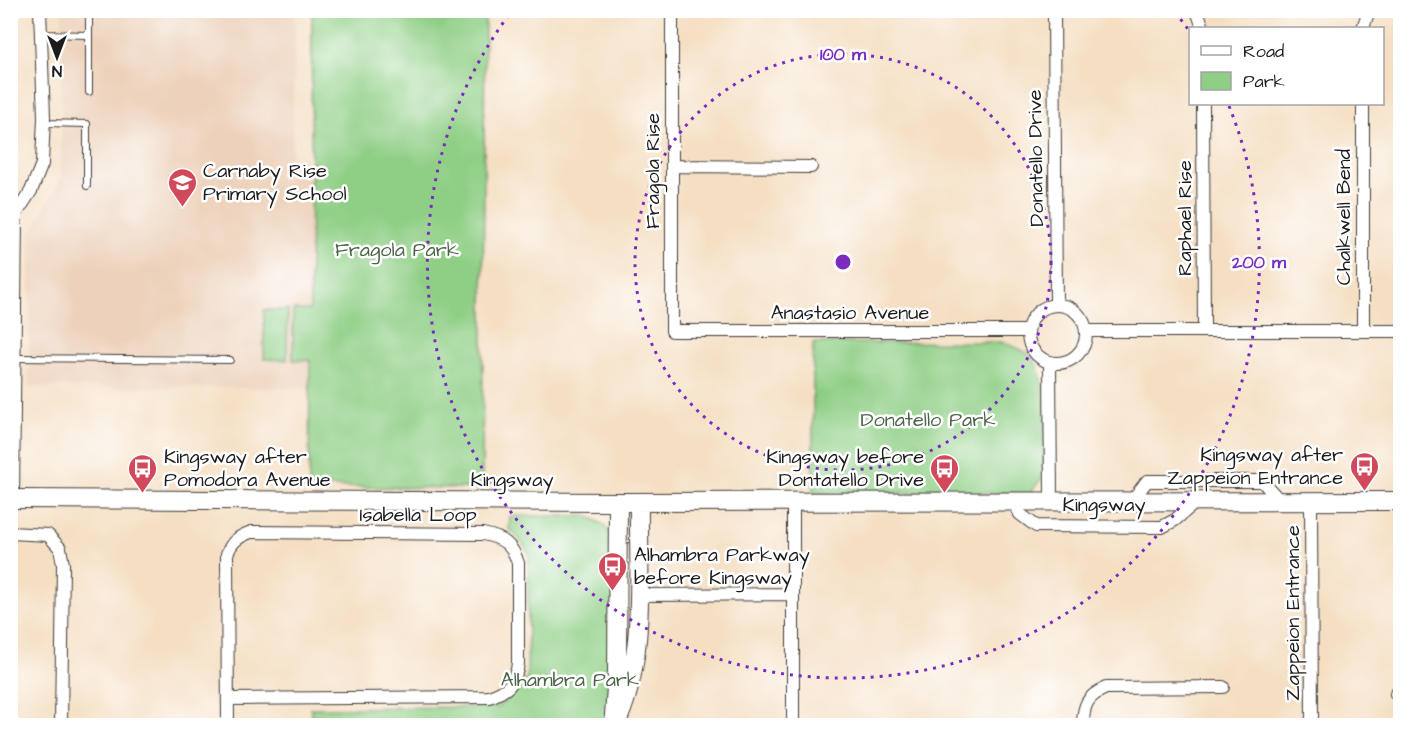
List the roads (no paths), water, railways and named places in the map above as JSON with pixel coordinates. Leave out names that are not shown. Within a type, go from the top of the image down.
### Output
[{"type":"street","points":[[12,499],[15,358],[13,213],[31,191],[42,164],[44,123],[40,10]]},
{"type":"street","name":"Fragola Rise","points":[[672,10],[672,332]]},
{"type":"street","name":"Donatello Drive","points":[[1053,10],[1056,305]]},
{"type":"street","points":[[1197,10],[1203,27]]},
{"type":"street","points":[[1363,27],[1369,10]]},
{"type":"street","name":"Raphael Rise","points":[[1203,105],[1204,332]]},
{"type":"street","name":"Chalkwell Bend","points":[[1363,105],[1363,331]]},
{"type":"street","points":[[672,166],[811,167]]},
{"type":"street","points":[[1056,305],[1073,310],[1086,331],[1082,349],[1076,356],[1068,361],[1050,363],[1035,354],[1030,347],[1027,331],[1040,310],[1056,305]]},
{"type":"street","name":"Anastasio Avenue","points":[[672,332],[1027,331]]},
{"type":"street","points":[[1086,331],[1401,331]]},
{"type":"street","points":[[1050,363],[1051,501]]},
{"type":"street","name":"Kingsway","points":[[1132,501],[1147,481],[1262,481],[1280,501]]},
{"type":"street","name":"Kingsway","points":[[12,499],[618,502],[1401,501]]},
{"type":"street","name":"Zappeion Entrance","points":[[1311,500],[1312,726]]},
{"type":"street","name":"Kingsway","points":[[1014,501],[1020,514],[1036,526],[1162,527],[1175,520],[1197,501]]},
{"type":"street","points":[[614,726],[617,673],[618,502]]},
{"type":"street","points":[[614,726],[626,704],[635,664],[639,502]]},
{"type":"street","points":[[792,502],[793,726]]},
{"type":"street","name":"Isabella Loop","points":[[251,532],[483,534],[498,537],[509,544],[518,563],[517,676],[501,693],[489,697],[228,699],[227,554],[232,542],[251,532]]},
{"type":"street","points":[[10,533],[48,535],[60,548],[63,564],[61,726]]},
{"type":"street","points":[[638,595],[793,594]]},
{"type":"street","points":[[1083,726],[1085,704],[1090,696],[1106,688],[1224,687]]},
{"type":"street","points":[[228,699],[228,726]]},
{"type":"lane","points":[[89,10],[89,92]]},
{"type":"lane","points":[[41,34],[89,35]]},
{"type":"lane","points":[[44,123],[87,124],[87,186]]},
{"type":"lane","points":[[15,358],[230,360]]},
{"type":"place","name":"Carnaby Rise Primary School","points":[[182,208]]},
{"type":"place","name":"Kingsway after Zappeion Entrance","points":[[1364,492]]},
{"type":"place","name":"Kingsway after Pomodora Avenue","points":[[143,494]]},
{"type":"place","name":"Kingsway before Dontatello Drive","points":[[945,494]]},
{"type":"place","name":"Alhambra Parkway before Kingsway","points":[[613,592]]},
{"type":"park label","name":"Fragola Park","points":[[397,249]]},
{"type":"park label","name":"Donatello Park","points":[[928,419]]},
{"type":"park label","name":"Alhambra Park","points":[[570,679]]}]
